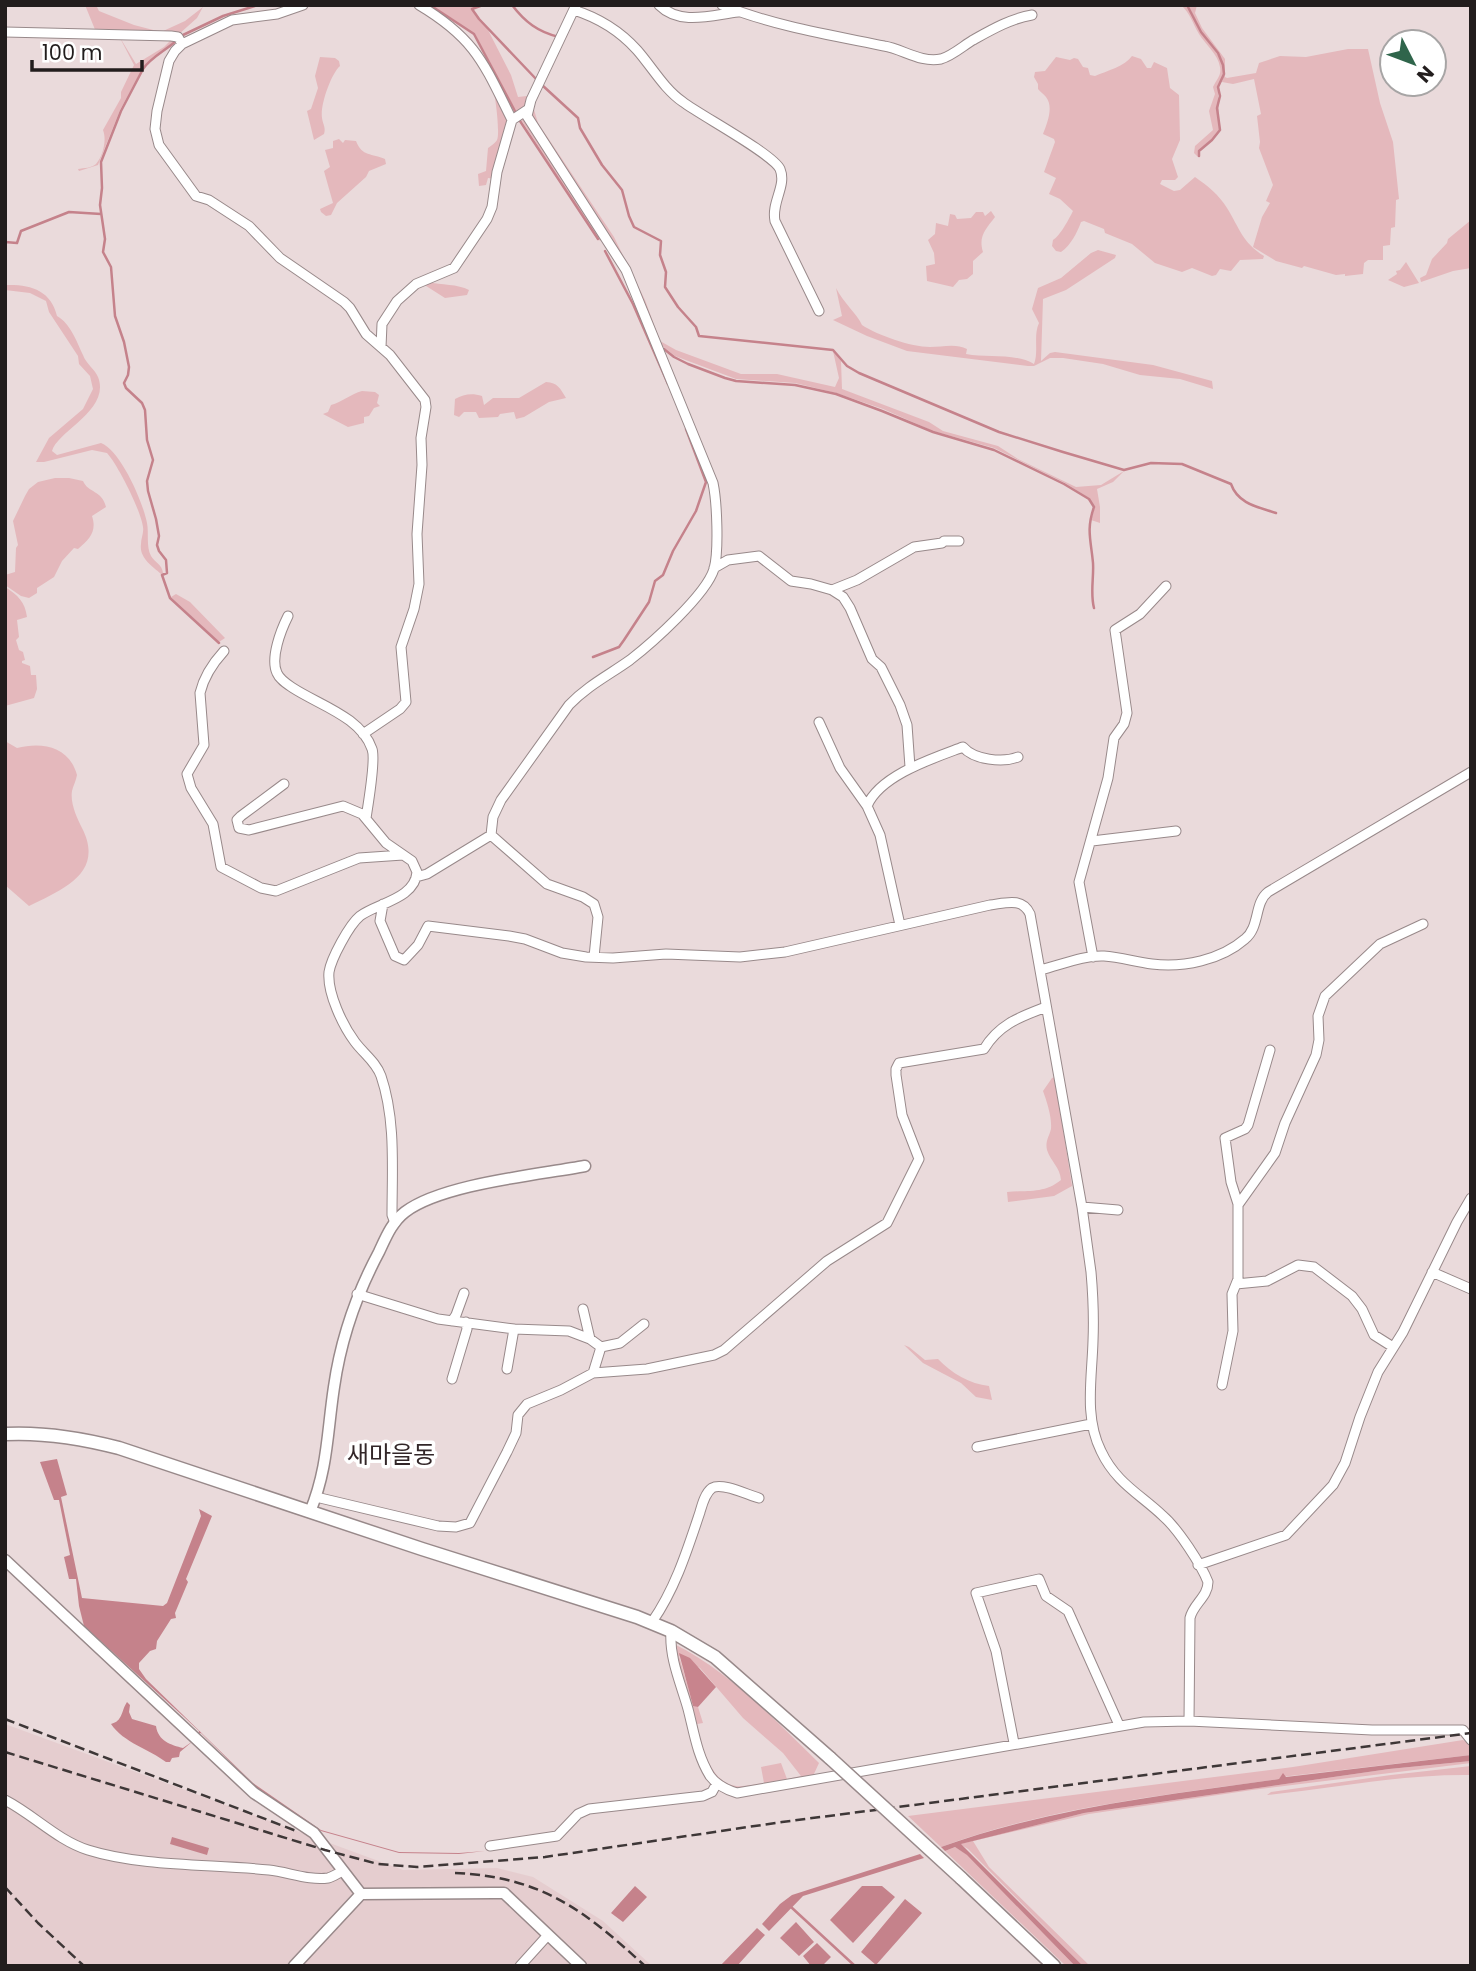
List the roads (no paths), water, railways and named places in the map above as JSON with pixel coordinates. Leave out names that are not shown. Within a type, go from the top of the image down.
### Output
[{"type":"main road","points":[[5,1434],[44,1434],[97,1442],[652,1622],[671,1631],[715,1657],[830,1758],[1054,1966]]},
{"type":"street","points":[[303,5],[277,14],[232,20],[182,44],[169,61],[157,111],[156,136],[164,153],[196,196],[249,226],[280,258],[344,302],[366,334],[381,347],[422,395],[426,407],[417,534],[419,579],[414,609],[401,647],[406,702],[363,734]]},
{"type":"street","points":[[419,5],[468,42],[490,73],[512,120]]},
{"type":"street","points":[[659,5],[664,11],[688,19],[740,12]]},
{"type":"street","points":[[722,5],[850,40],[886,46],[919,58],[935,59],[948,55],[1005,24],[1032,15]]},
{"type":"street","points":[[714,568],[717,512],[713,483],[645,313],[614,249],[527,116],[527,110],[575,8],[605,22],[637,50],[676,97],[736,134],[776,163],[782,177],[774,206],[775,222],[819,311]]},
{"type":"street","points":[[5,32],[171,36],[178,37],[182,44]]},
{"type":"street","points":[[381,347],[382,324],[397,300],[416,284],[454,268],[487,219],[512,120],[527,110]]},
{"type":"street","points":[[832,590],[857,580],[914,547],[959,541]]},
{"type":"street","points":[[491,835],[493,817],[500,800],[569,705],[580,693],[630,660],[661,634],[702,588],[714,568],[727,560],[760,556],[791,581],[832,590],[843,597],[872,659],[881,667],[908,725],[910,767]]},
{"type":"street","points":[[1093,957],[1079,882],[1108,778],[1112,745],[1127,713],[1115,630],[1140,614],[1166,586]]},
{"type":"street","points":[[288,616],[279,642],[276,672],[285,683],[342,716],[363,734],[372,748],[374,757],[366,818]]},
{"type":"street","points":[[224,650],[210,668],[202,685],[200,700],[204,745],[187,774],[191,788],[213,824],[221,867],[261,888],[276,891],[359,858],[404,855]]},
{"type":"street","points":[[819,722],[840,768],[867,806],[880,835],[900,925]]},
{"type":"street","points":[[867,806],[874,794],[910,767],[963,747],[967,752],[989,759],[1010,760],[1018,757]]},
{"type":"street","points":[[1040,970],[1103,956],[1154,965],[1170,965],[1215,956],[1250,935],[1260,903],[1268,892],[1471,772]]},
{"type":"street","points":[[284,784],[241,816],[237,820],[239,828],[254,829],[343,806],[357,810],[386,843],[415,865],[416,877]]},
{"type":"street","points":[[1092,841],[1176,831]]},
{"type":"street","points":[[395,1223],[392,1215],[392,1142],[383,1083],[379,1070],[346,1026],[328,976],[338,951],[361,916],[399,896],[416,877],[427,874],[491,835]]},
{"type":"street","points":[[491,835],[547,884],[583,897],[594,904],[598,917],[594,957]]},
{"type":"street","points":[[383,904],[380,921],[395,956],[404,960],[413,951],[428,926],[461,932],[498,934],[524,939],[562,953],[594,957],[666,954],[740,957],[775,954],[990,905],[1022,903],[1030,914],[1082,1207],[1094,1305],[1091,1424],[1100,1450],[1112,1468],[1133,1493],[1172,1525],[1206,1576],[1208,1586],[1191,1610],[1190,1618],[1189,1721]]},
{"type":"street","points":[[1238,1205],[1275,1153],[1285,1123],[1316,1055],[1319,1040],[1318,1016],[1325,996],[1380,944],[1423,924]]},
{"type":"street","points":[[316,1497],[438,1526],[456,1527],[470,1523],[516,1433],[521,1410],[527,1404],[593,1373],[647,1369],[714,1355],[724,1350],[827,1261],[890,1220],[919,1159],[902,1115],[897,1065],[903,1061],[984,1049],[995,1032],[1006,1024],[1046,1006]]},
{"type":"street","points":[[1222,1385],[1233,1331],[1232,1294],[1236,1284],[1238,1205],[1231,1182],[1225,1138],[1248,1125],[1270,1050]]},
{"type":"street","points":[[310,1512],[326,1463],[339,1355],[357,1294],[395,1223],[415,1206],[446,1194],[585,1166]]},
{"type":"street","points":[[1198,1565],[1286,1535],[1324,1496],[1340,1474],[1378,1372],[1403,1332],[1471,1198]]},
{"type":"street","points":[[1082,1207],[1118,1210]]},
{"type":"street","points":[[1236,1284],[1267,1281],[1298,1265],[1314,1266],[1352,1296],[1362,1309],[1374,1335],[1393,1347]]},
{"type":"street","points":[[1432,1272],[1471,1289]]},
{"type":"street","points":[[452,1321],[464,1293]]},
{"type":"street","points":[[357,1294],[438,1319],[514,1329],[569,1331],[590,1339],[601,1347],[620,1343],[644,1324]]},
{"type":"street","points":[[583,1309],[590,1339]]},
{"type":"street","points":[[452,1379],[467,1329],[466,1322]]},
{"type":"street","points":[[506,1369],[514,1329]]},
{"type":"street","points":[[593,1373],[601,1347]]},
{"type":"street","points":[[977,1447],[1091,1424]]},
{"type":"street","points":[[652,1622],[666,1602],[710,1490],[724,1487],[759,1498]]},
{"type":"street","points":[[5,1560],[254,1793],[314,1833],[361,1894]]},
{"type":"street","points":[[1014,1743],[996,1651],[976,1593],[1039,1579],[1046,1596],[1068,1611],[1119,1725]]},
{"type":"street","points":[[671,1631],[671,1649],[697,1750],[717,1783],[733,1792],[750,1792],[860,1770],[923,1762],[1119,1725],[1189,1721],[1372,1730],[1463,1730],[1471,1740]]},
{"type":"street","points":[[490,1846],[557,1836],[578,1814],[589,1809],[703,1796],[712,1792],[717,1783]]},
{"type":"street","points":[[5,1800],[63,1839],[98,1852],[135,1859],[269,1870],[309,1877],[328,1878],[343,1871]]},
{"type":"street","points":[[294,1966],[361,1894],[504,1893],[581,1966]]},
{"type":"street","points":[[520,1966],[548,1936]]},
{"type":"waterway","points":[[183,35],[223,16],[258,5]]},
{"type":"waterway","points":[[430,5],[474,34],[516,113]]},
{"type":"waterway","points":[[483,5],[472,9],[537,80]]},
{"type":"waterway","points":[[512,5],[532,25],[559,37]]},
{"type":"waterway","points":[[1187,5],[1201,32],[1218,53],[1224,74],[1218,87],[1220,130],[1199,151],[1199,156]]},
{"type":"waterway","points":[[176,41],[143,69],[121,111],[101,162],[100,205],[105,239],[103,252],[111,267],[115,316],[129,367],[124,383],[145,410],[147,440],[153,460],[147,481],[148,491],[159,536],[157,545],[166,560],[167,573],[162,575],[170,598],[219,643]]},
{"type":"waterway","points":[[542,85],[578,118],[580,128],[602,165],[622,190],[634,227],[661,241],[660,255],[666,272],[665,287],[696,327],[699,336],[833,350],[847,366],[859,373],[999,432],[1124,470],[1151,463],[1182,464],[1231,484],[1238,496],[1244,500],[1276,513]]},
{"type":"waterway","points":[[520,121],[598,239]]},
{"type":"waterway","points":[[5,242],[17,243],[21,231],[69,212],[101,214]]},
{"type":"waterway","points":[[605,251],[633,304],[668,384]]},
{"type":"waterway","points":[[664,349],[688,364],[736,381],[795,385],[836,394],[933,432],[994,450],[1089,499],[1094,507],[1090,529],[1094,608]]},
{"type":"waterway","points":[[593,657],[619,647],[624,640],[649,602],[655,581],[663,575],[673,551],[696,511],[706,482],[686,429]]},
{"type":"waterway","points":[[791,1907],[855,1966]]},
{"type":"railway","points":[[5,1719],[299,1832]]},
{"type":"railway","points":[[5,1752],[325,1850],[378,1864],[417,1867],[545,1857],[782,1822],[1471,1733]]},
{"type":"railway","points":[[455,1873],[513,1881],[560,1900],[602,1928],[645,1966]]},
{"type":"railway","points":[[5,1887],[38,1923],[84,1966]]},
{"type":"district","name":"새마을동","points":[[391,1455]]}]
